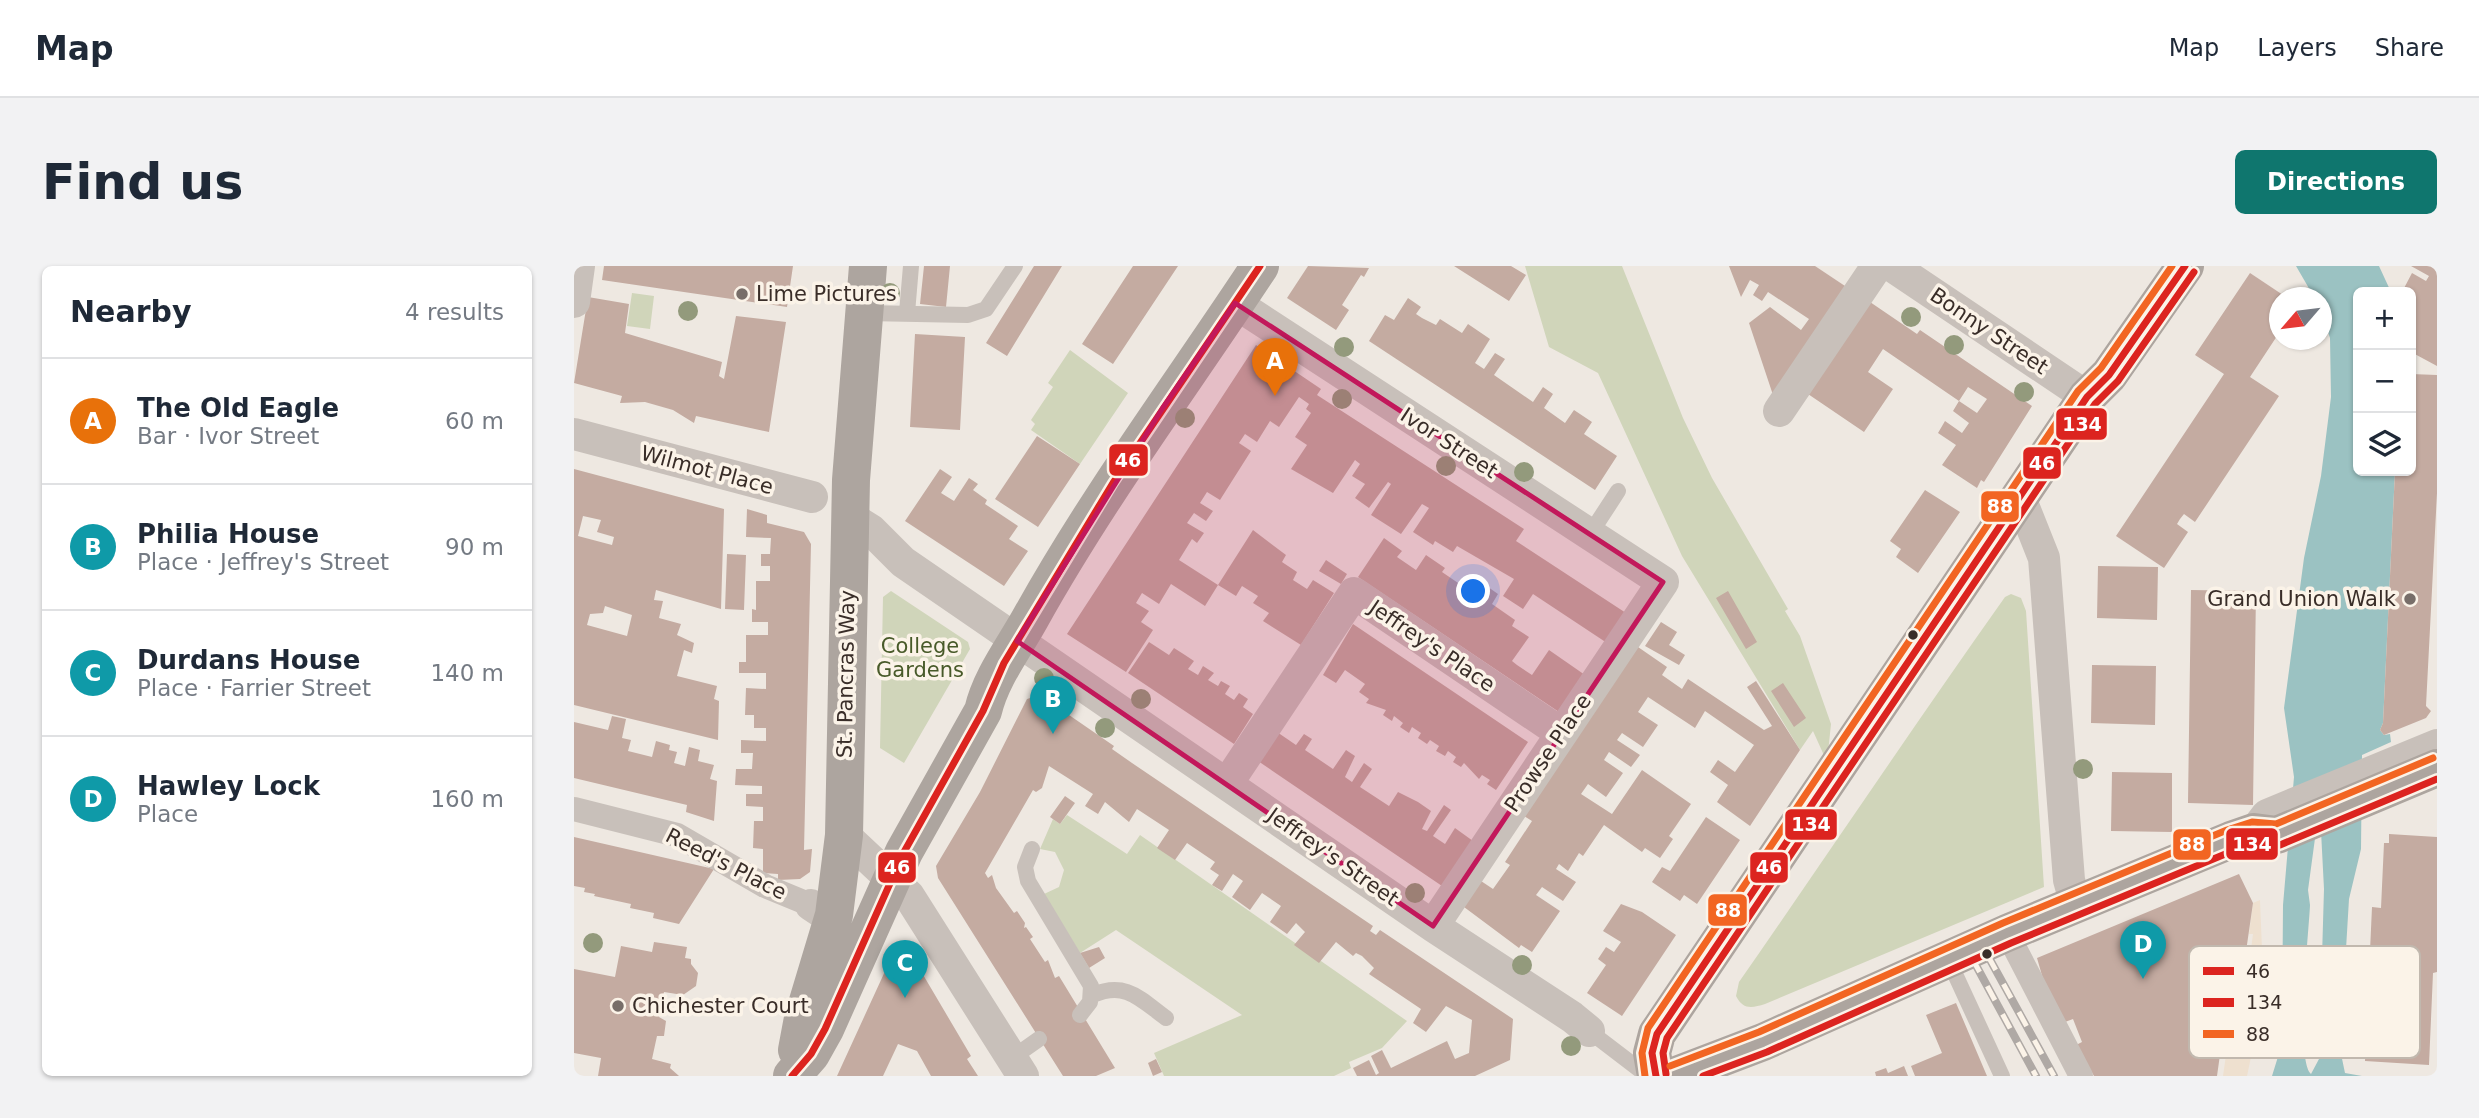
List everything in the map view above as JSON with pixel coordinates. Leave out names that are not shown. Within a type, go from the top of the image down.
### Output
[{"type":"main road","name":"St. Pancras Way","points":[[792,1076],[822,912],[844,835],[833,508],[868,266]]},
{"type":"main road","points":[[792,1076],[811,1054],[825,1029],[914,831],[983,711],[988,692],[1052,580],[1162,409],[1259,266]]},
{"type":"main road","points":[[1656,1076],[1652,1053],[1657,1034],[2019,495],[2087,397],[2109,376],[2185,266]]},
{"type":"main road","points":[[1674,1076],[1763,1042],[2007,933],[2251,832],[2277,835],[2396,774],[2437,768]]},
{"type":"street","points":[[574,302],[579,266]]},
{"type":"street","points":[[1779,411],[1896,268]]},
{"type":"street","name":"Bonny Street","points":[[1896,268],[2087,397]]},
{"type":"street","name":"Ivor Street","points":[[1236,303],[1663,582]]},
{"type":"street","name":"Wilmot Place","points":[[574,434],[833,508],[871,530],[903,562],[1017,641]]},
{"type":"street","points":[[2019,495],[2044,558],[2069,880],[2076,905]]},
{"type":"street","name":"Prowse Place","points":[[1433,926],[1663,582]]},
{"type":"street","name":"Jeffrey's Place","points":[[1227,784],[1354,593],[1561,733]]},
{"type":"street","name":"Jeffrey's Street","points":[[1017,641],[1589,1031]]},
{"type":"street","points":[[2396,774],[2437,745]]},
{"type":"street","name":"Reed's Place","points":[[574,809],[677,835],[743,875],[822,912]]},
{"type":"street","points":[[844,835],[909,896],[1017,1067]]},
{"type":"street","points":[[2007,933],[2081,1076]]},
{"type":"lane","points":[[907,313],[911,266]]},
{"type":"lane","points":[[862,313],[968,315],[986,309],[1015,266]]},
{"type":"lane","points":[[1590,534],[1618,491]]},
{"type":"lane","points":[[1032,849],[1025,867],[1028,881],[1091,986],[1093,995]]},
{"type":"lane","points":[[1948,961],[2002,1076]]},
{"type":"lane","points":[[1080,1015],[1093,995],[1110,988],[1128,991],[1166,1018]]},
{"type":"lane","name":"Jeffrey's Street","points":[[1589,1031],[1648,1076]]},
{"type":"lane","points":[[1017,1067],[1039,1039]]},
{"type":"highlighted area","points":[[1235,303],[1663,582],[1433,926],[1017,641],[1162,409]]},
{"type":"green space","points":[[1525,266],[1622,266],[1683,418],[1712,478],[1788,609],[1785,611],[1800,636],[1831,724],[1827,762],[1813,731],[1800,750],[1682,556],[1598,373],[1549,347]]},
{"type":"green space","points":[[632,293],[654,296],[650,329],[627,326]]},
{"type":"green space","points":[[1070,350],[1128,393],[1080,464],[1031,430],[1035,424],[1031,420],[1053,387],[1048,383]]},
{"type":"green space","name":"College Gardens","points":[[891,591],[968,642],[970,649],[904,763],[880,748],[883,597]]},
{"type":"green space","points":[[2011,594],[2021,598],[2026,611],[2044,887],[1765,1004],[1745,1006],[1736,996],[1739,982],[1971,645],[2005,597]]},
{"type":"green space","points":[[1067,815],[1127,854],[1140,835],[1407,1021],[1382,1048],[1349,1062],[1351,1068],[1334,1076],[1164,1076],[1154,1053],[1242,1015],[1116,930],[1080,953],[1044,894],[1059,887],[1064,870],[1055,852],[1040,849],[1053,819],[1060,824]]},
{"type":"shaded area","points":[[2260,900],[2262,946],[2251,946],[2253,934],[2249,934],[2253,903]]},
{"type":"shaded area","points":[[2226,1058],[2251,1058],[2247,1076],[2223,1076]]},
{"type":"water","points":[[2296,266],[2379,266],[2389,287],[2353,287],[2353,476],[2395,476],[2383,723],[2380,730],[2384,735],[2390,734],[2391,742],[2362,755],[2361,849],[2349,899],[2346,946],[2322,946],[2324,889],[2321,831],[2316,831],[2308,890],[2310,905],[2307,946],[2283,946],[2283,905],[2294,777],[2284,708],[2304,558],[2321,476],[2331,397],[2332,287],[2308,287]]},
{"type":"water","points":[[2278,1058],[2305,1058],[2311,1074],[2319,1058],[2342,1058],[2345,1073],[2362,1076],[2272,1076]]},
{"type":"building","name":"Lime Pictures","points":[[604,266],[793,266],[787,307],[602,280]]},
{"type":"building","points":[[924,266],[950,266],[946,307],[920,304]]},
{"type":"building","points":[[1034,266],[1062,266],[1007,356],[986,343]]},
{"type":"building","points":[[1133,266],[1178,266],[1113,364],[1082,344]]},
{"type":"building","points":[[1308,266],[1369,268],[1364,277],[1361,275],[1342,305],[1349,310],[1336,330],[1287,298]]},
{"type":"building","points":[[1454,266],[1511,266],[1526,275],[1509,301]]},
{"type":"building","points":[[1729,266],[1815,266],[1845,286],[1773,395],[1749,323],[1770,307],[1801,330],[1809,319],[1768,292],[1762,301],[1753,295],[1759,285],[1750,280],[1741,297]]},
{"type":"building","points":[[2411,266],[2437,266],[2437,366],[2416,355],[2416,287],[2405,287],[2412,273],[2426,281],[2429,276]]},
{"type":"building","points":[[2250,273],[2271,287],[2269,348],[2250,377],[2279,396],[2195,522],[2184,514],[2180,519],[2177,524],[2188,532],[2164,568],[2116,536],[2224,374],[2195,355]]},
{"type":"building","points":[[588,297],[629,304],[625,333],[722,362],[719,376],[724,379],[736,316],[786,322],[769,432],[696,416],[694,423],[673,410],[645,402],[620,403],[622,396],[574,383]]},
{"type":"building","points":[[1408,298],[1421,307],[1416,314],[1436,325],[1440,319],[1462,333],[1468,324],[1490,339],[1475,363],[1484,369],[1495,353],[1505,359],[1494,375],[1533,402],[1543,387],[1553,394],[1544,408],[1565,423],[1574,410],[1592,422],[1584,434],[1617,456],[1595,490],[1369,341],[1385,315],[1394,320]]},
{"type":"building","points":[[1870,302],[1917,334],[1920,330],[2032,406],[1984,482],[1981,480],[1977,488],[1942,465],[1956,445],[1938,433],[1945,421],[1962,433],[1969,423],[1953,411],[1959,401],[1883,349],[1868,372],[1893,389],[1864,432],[1808,394]],"holes":[[[1968,387],[1987,399],[1977,413],[1959,401]]]},
{"type":"building","points":[[915,334],[965,337],[960,430],[910,427]]},
{"type":"building","points":[[1256,345],[1321,389],[1317,395],[1524,529],[1516,541],[1626,613],[1607,643],[1533,594],[1523,609],[1503,596],[1514,579],[1457,546],[1453,552],[1435,541],[1433,545],[1413,532],[1429,508],[1422,504],[1401,534],[1371,515],[1391,484],[1388,482],[1369,508],[1355,498],[1365,484],[1352,476],[1360,464],[1355,460],[1333,493],[1291,469],[1307,445],[1295,437],[1311,413],[1306,409],[1309,404],[1299,397],[1279,427],[1270,421],[1257,442],[1245,434],[1239,443],[1251,451],[1220,500],[1207,492],[1200,503],[1213,511],[1206,521],[1194,513],[1187,523],[1204,533],[1197,543],[1192,539],[1179,560],[1218,585],[1205,606],[1171,584],[1159,604],[1142,593],[1136,603],[1149,611],[1141,622],[1153,630],[1126,672],[1067,634]]},
{"type":"building","name":"Grand Union Walk","points":[[2416,374],[2437,375],[2437,493],[2426,706],[2431,711],[2426,718],[2384,735],[2380,730],[2383,723],[2395,476],[2416,476]]},
{"type":"building","points":[[1037,436],[1080,464],[1038,527],[995,499]]},
{"type":"building","points":[[574,469],[724,509],[721,609],[656,590],[654,600],[663,601],[659,618],[681,624],[677,635],[694,643],[692,653],[684,650],[677,676],[717,686],[714,699],[719,701],[718,740],[574,705]],"holes":[[[583,516],[601,520],[597,532],[614,537],[612,545],[578,536]],[[605,606],[632,615],[627,636],[587,625],[590,614],[603,613]]]},
{"type":"building","points":[[940,469],[952,477],[941,493],[954,501],[969,478],[978,484],[973,490],[987,500],[985,504],[1018,526],[1009,539],[1028,551],[1004,586],[905,521]]},
{"type":"building","points":[[1925,490],[1960,512],[1918,573],[1896,557],[1901,549],[1890,541]]},
{"type":"building","points":[[747,509],[767,515],[767,523],[804,532],[811,544],[804,850],[812,849],[810,872],[800,879],[778,880],[778,874],[763,873],[763,849],[753,848],[754,821],[763,821],[763,807],[746,806],[746,794],[762,794],[762,786],[735,785],[736,769],[752,769],[753,753],[741,753],[741,740],[766,741],[766,728],[754,728],[754,715],[745,715],[746,688],[766,689],[766,673],[739,673],[739,662],[746,662],[746,635],[768,635],[768,622],[752,622],[752,609],[756,610],[756,581],[770,581],[770,566],[761,566],[761,554],[770,554],[771,538],[746,537]]},
{"type":"building","points":[[1253,530],[1286,555],[1282,562],[1297,572],[1293,580],[1307,589],[1313,580],[1334,593],[1301,645],[1263,621],[1269,613],[1253,603],[1258,596],[1242,586],[1236,596],[1218,585]]},
{"type":"building","points":[[1384,538],[1402,551],[1397,557],[1416,570],[1426,555],[1445,568],[1442,572],[1464,587],[1471,575],[1498,594],[1492,604],[1515,620],[1512,626],[1529,637],[1512,661],[1517,665],[1532,675],[1549,650],[1585,675],[1559,712],[1358,577]]},
{"type":"building","points":[[727,554],[746,555],[744,610],[725,609]]},
{"type":"building","points":[[1326,560],[1347,574],[1341,584],[1319,571]]},
{"type":"building","points":[[2098,566],[2158,567],[2157,620],[2097,618]]},
{"type":"building","points":[[2191,590],[2256,591],[2253,805],[2188,803]]},
{"type":"building","points":[[1728,591],[1757,642],[1746,649],[1716,598]]},
{"type":"building","points":[[1661,622],[1677,632],[1669,645],[1685,655],[1679,665],[1645,646]]},
{"type":"building","points":[[1353,624],[1528,742],[1496,790],[1487,784],[1490,780],[1482,775],[1479,779],[1464,763],[1461,767],[1453,762],[1456,757],[1448,751],[1445,756],[1436,751],[1439,746],[1430,740],[1427,744],[1418,738],[1421,733],[1412,727],[1409,733],[1400,727],[1403,723],[1394,716],[1392,721],[1383,715],[1386,710],[1366,703],[1369,699],[1359,692],[1365,684],[1345,670],[1336,683],[1323,675]]},
{"type":"building","points":[[1149,642],[1169,655],[1174,648],[1194,661],[1188,669],[1198,675],[1203,666],[1214,673],[1208,680],[1218,686],[1221,681],[1230,686],[1225,694],[1234,700],[1239,693],[1248,699],[1243,707],[1253,714],[1234,744],[1128,673]]},
{"type":"building","points":[[1638,647],[1667,667],[1662,675],[1682,689],[1688,679],[1764,730],[1772,726],[1747,687],[1756,681],[1800,750],[1750,826],[1717,802],[1728,785],[1710,772],[1718,760],[1735,772],[1754,745],[1705,711],[1695,728],[1648,697],[1638,712],[1658,725],[1643,747],[1622,733],[1617,740],[1640,755],[1631,767],[1609,752],[1604,760],[1623,773],[1606,797],[1588,784],[1581,794],[1612,814],[1642,770],[1691,804],[1669,836],[1673,839],[1660,858],[1645,848],[1642,852],[1604,825],[1583,856],[1579,853],[1568,871],[1559,864],[1556,869],[1576,882],[1563,901],[1542,887],[1536,895],[1560,911],[1532,952],[1521,945],[1519,948],[1464,907],[1481,881],[1493,889],[1510,865],[1505,862],[1532,821],[1524,816]]},
{"type":"building","points":[[2092,665],[2156,666],[2155,725],[2091,723]]},
{"type":"building","points":[[1783,683],[1806,718],[1794,727],[1771,691]]},
{"type":"building","points":[[1040,695],[1114,746],[1112,749],[1132,763],[1373,926],[1370,931],[1376,935],[1380,930],[1513,1019],[1510,1060],[1475,1076],[1357,1076],[1353,1068],[1369,1060],[1376,1075],[1379,1073],[1371,1056],[1382,1050],[1391,1068],[1447,1041],[1455,1059],[1469,1053],[1472,1020],[1446,1006],[1426,1032],[1413,1023],[1421,1009],[1369,974],[1374,968],[1362,956],[1356,953],[1353,956],[1336,942],[1319,963],[1294,945],[1305,932],[1296,923],[1287,934],[1270,922],[1281,906],[1262,893],[1250,910],[1232,897],[1243,881],[1233,874],[1222,891],[1212,885],[1219,875],[1210,869],[1215,862],[1187,843],[1175,860],[1157,848],[1169,830],[1137,809],[1129,822],[1105,802],[1098,814],[1085,806],[1093,794],[1049,766],[1042,788],[1036,792],[1033,790],[985,873],[988,878],[992,875],[996,888],[1025,923],[1024,928],[1026,927],[1033,937],[1030,939],[1045,962],[1048,960],[1055,978],[1059,976],[1115,1068],[1096,1076],[1063,1076],[938,878],[936,866],[980,792],[1027,699]]},
{"type":"building","points":[[612,716],[626,719],[622,738],[631,740],[628,751],[652,757],[656,741],[670,745],[669,750],[677,752],[674,763],[685,766],[689,747],[700,750],[698,761],[714,765],[710,779],[717,781],[714,821],[686,812],[687,805],[574,778],[574,722],[608,730]]},
{"type":"building","points":[[1277,732],[1296,745],[1304,734],[1312,739],[1305,750],[1333,769],[1346,750],[1355,756],[1345,777],[1352,782],[1364,763],[1372,769],[1360,787],[1389,806],[1398,792],[1418,802],[1431,811],[1422,829],[1427,831],[1444,805],[1451,810],[1433,836],[1445,844],[1455,828],[1473,841],[1442,886],[1258,761]]},
{"type":"building","points":[[2112,772],[2172,773],[2172,832],[2111,831]]},
{"type":"building","points":[[1065,796],[1075,803],[1060,824],[1050,817]]},
{"type":"building","points":[[1706,817],[1740,840],[1697,904],[1684,895],[1680,901],[1652,882],[1662,867],[1670,871]]},
{"type":"building","points":[[2389,834],[2437,837],[2437,972],[2433,973],[2429,1065],[2365,1061],[2365,1058],[2420,1058],[2420,946],[2370,946],[2372,907],[2381,908],[2384,843],[2389,843]]},
{"type":"building","points":[[574,837],[714,869],[679,924],[653,918],[654,913],[630,908],[631,904],[594,896],[595,894],[584,892],[585,888],[574,886]]},
{"type":"building","points":[[2239,874],[2253,903],[2247,946],[2189,946],[2189,1058],[2220,1058],[2217,1076],[2094,1076],[2076,1045],[2082,1042],[2073,1019],[2065,1022],[2045,986],[2037,958]]},
{"type":"building","points":[[1621,904],[1642,912],[1676,935],[1622,1016],[1587,993],[1606,965],[1598,959],[1606,947],[1614,952],[1621,942],[1603,931]]},
{"type":"building","name":"Chichester Court","points":[[654,942],[687,947],[685,958],[691,959],[691,964],[698,973],[696,986],[683,995],[664,992],[659,1017],[666,1021],[664,1036],[657,1036],[652,1059],[671,1064],[670,1068],[679,1076],[598,1076],[601,1058],[574,1053],[574,969],[615,977],[621,946],[652,952]]},
{"type":"building","points":[[1099,947],[1105,958],[1089,968],[1080,953]]},
{"type":"building","points":[[902,950],[912,956],[971,1056],[967,1059],[978,1076],[931,1076],[917,1051],[898,1044],[883,1076],[837,1076],[892,956]]},
{"type":"building","points":[[1956,1003],[1987,1076],[1915,1076],[1911,1066],[1942,1053],[1926,1015]]},
{"type":"building","points":[[1156,1059],[1162,1072],[1153,1076],[1148,1063]]},
{"type":"building","points":[[1904,1066],[1908,1076],[1876,1076],[1875,1072],[1886,1068],[1888,1073]]},
{"type":"railway","points":[[1988,956],[2054,1076]]},
{"type":"railway","points":[[1972,958],[2036,1076]]},
{"type":"transit line","name":"46","points":[[792,1076],[811,1054],[825,1029],[904,852],[983,711],[1004,663],[1113,483],[1260,266]]},
{"type":"transit line","name":"88","points":[[1645,1076],[1642,1053],[1648,1028],[2078,391],[2101,368],[2172,266]]},
{"type":"transit line","name":"46","points":[[1656,1076],[1652,1053],[1657,1034],[2087,397],[2109,375],[2185,266]]},
{"type":"transit line","name":"134","points":[[1666,1074],[1663,1053],[1667,1038],[2095,404],[2118,381],[2194,272]]},
{"type":"transit line","name":"88","points":[[1670,1066],[1759,1032],[2003,923],[2227,830],[2252,822],[2276,824],[2433,758]]},
{"type":"transit line","name":"134","points":[[1703,1076],[1767,1052],[2011,943],[2235,850],[2255,843],[2280,845],[2437,779]]},
{"type":"place","name":"Lime Pictures","points":[[742,294]]},
{"type":"place","name":"The Old Eagle","points":[[1275,396]]},
{"type":"place","name":"Grand Union Walk","points":[[2410,599]]},
{"type":"place","name":"Philia House","points":[[1053,734]]},
{"type":"place","name":"Hawley Lock","points":[[2143,979]]},
{"type":"place","name":"Durdans House","points":[[905,998]]},
{"type":"place","name":"Chichester Court","points":[[618,1006]]}]
